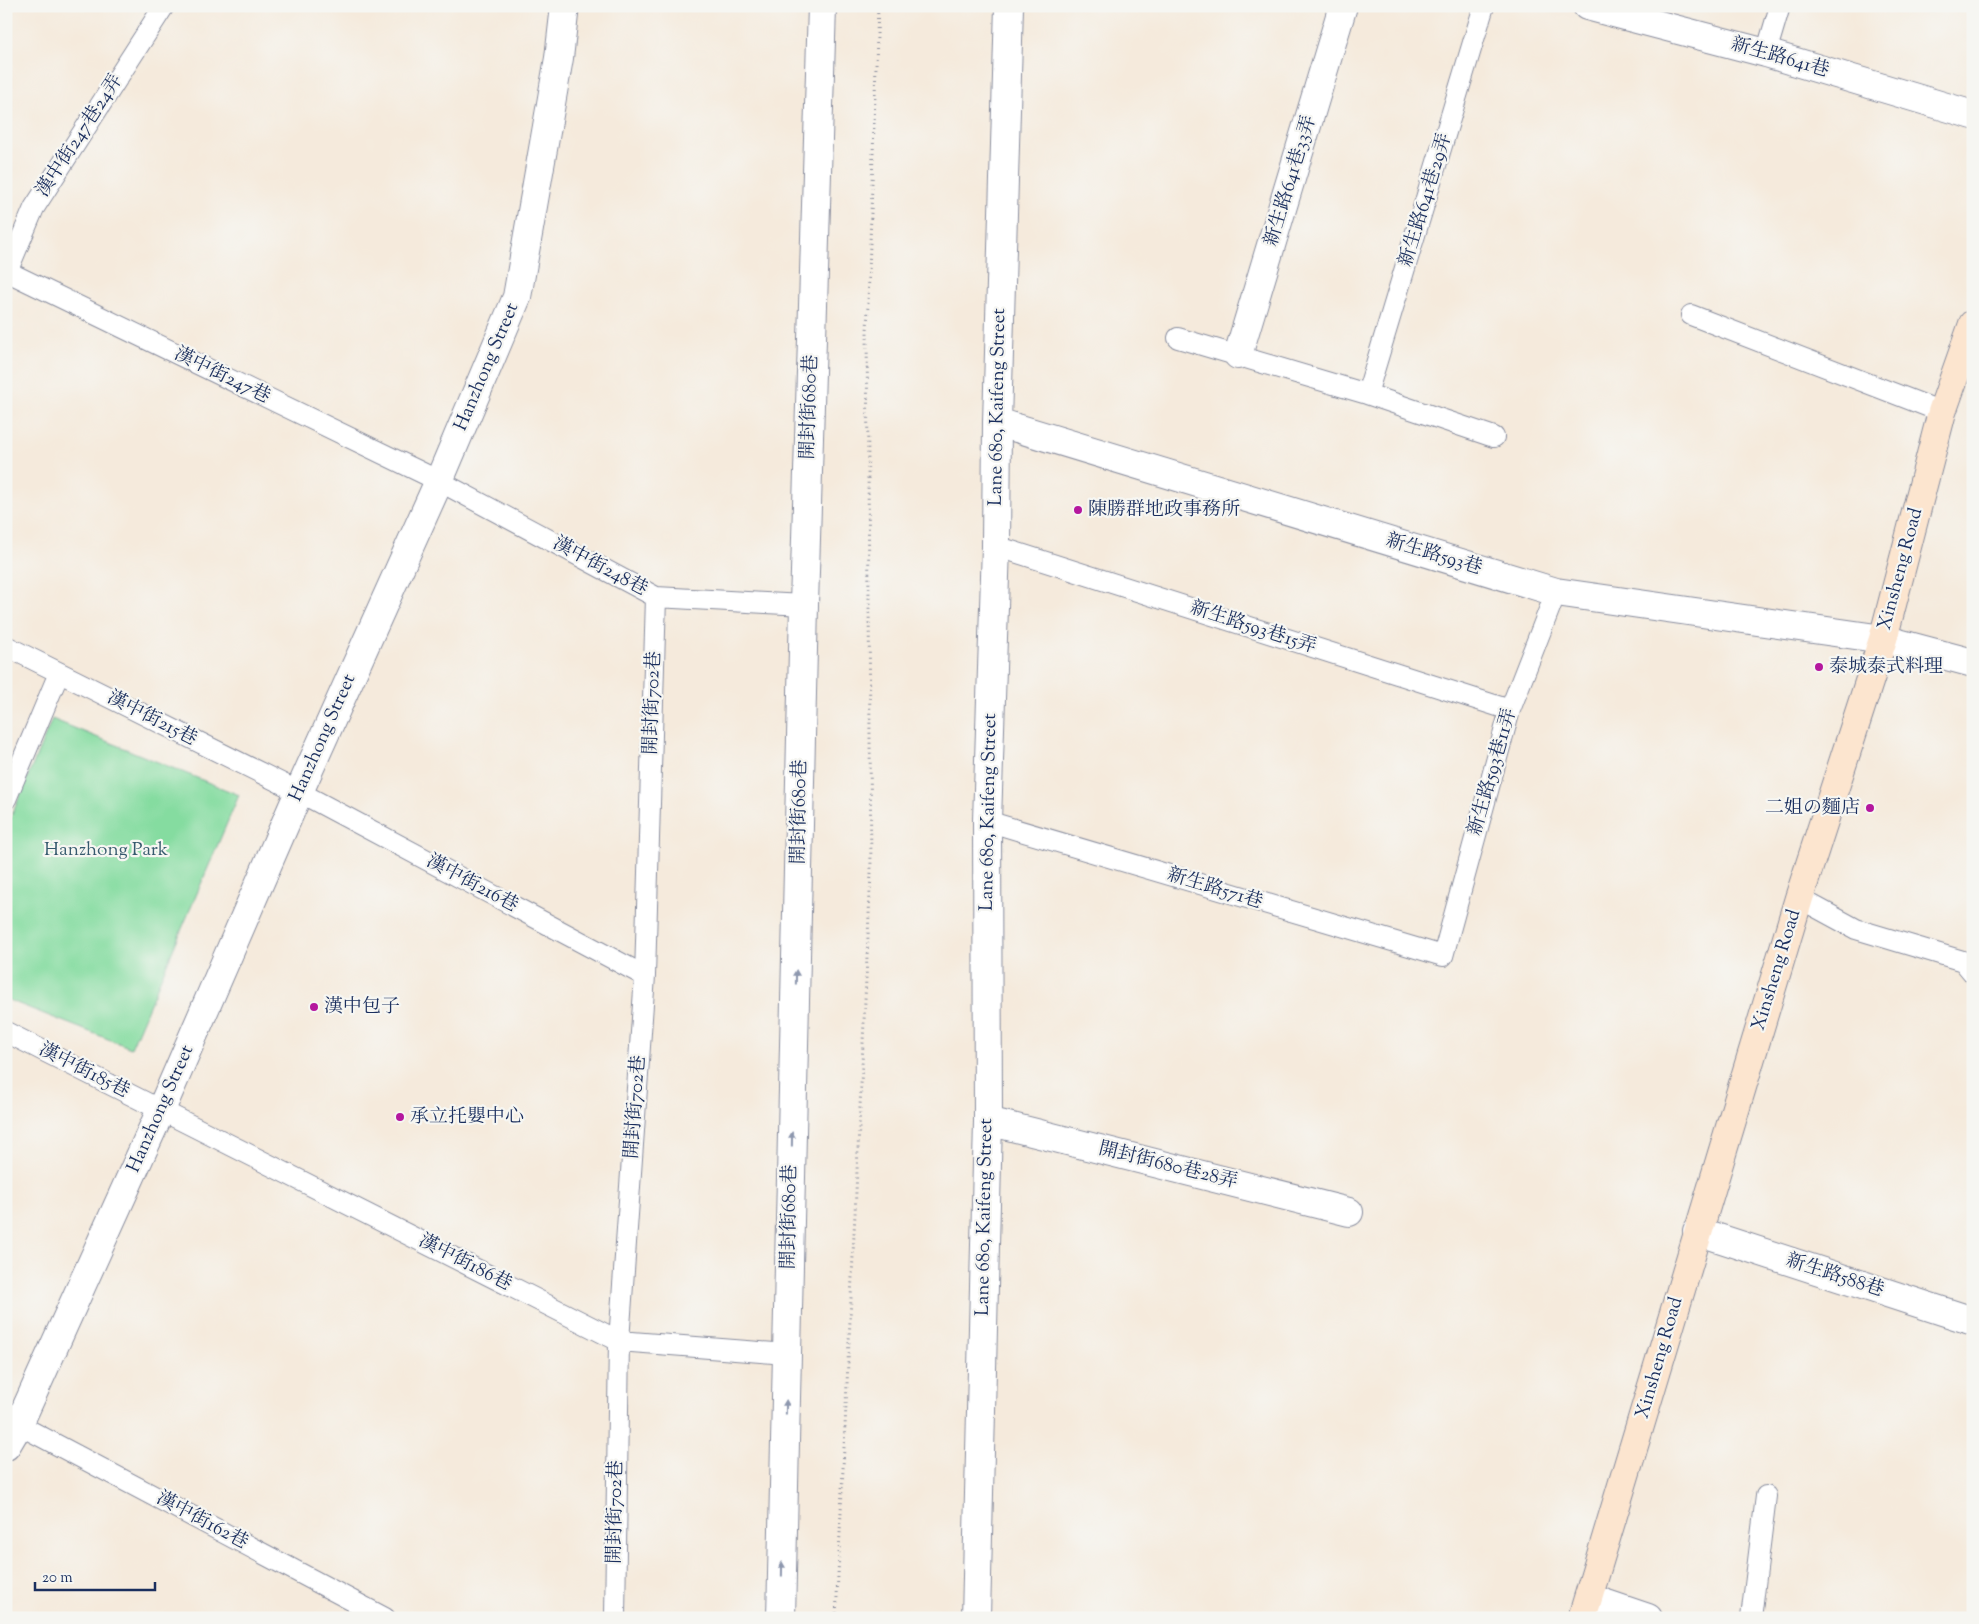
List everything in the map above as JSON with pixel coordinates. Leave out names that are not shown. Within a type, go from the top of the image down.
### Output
[{"type":"street","name":"Hanzhong Street","points":[[10,1429],[161,1110],[517,298],[559,58],[565,6]]},
{"type":"street","name":"開封街680巷","points":[[781,1618],[804,605],[822,6]]},
{"type":"street","name":"Lane 680, Kaifeng Street","points":[[976,1618],[988,1121],[987,821],[996,546],[997,422],[1009,6]]},
{"type":"street","name":"新生路641巷33弄","points":[[1238,355],[1343,6]]},
{"type":"street","name":"新生路641巷","points":[[1587,6],[1766,53],[1973,115]]},
{"type":"street","name":"Xinsheng Road","points":[[1585,1608],[1799,898],[1883,639],[1942,412],[1973,324]]},
{"type":"street","name":"新生路593巷","points":[[997,422],[1556,592],[1883,639],[1973,663]]},
{"type":"street","name":"開封街680巷28弄","points":[[988,1121],[1349,1212]]},
{"type":"street","name":"新生路588巷","points":[[1698,1231],[1973,1321]]},
{"type":"street","points":[[1585,1608],[1648,1618]]},
{"type":"lane","name":"漢中街247巷24弄","points":[[7,271],[34,208],[164,6]]},
{"type":"lane","name":"新生路641巷29弄","points":[[1367,394],[1484,6]]},
{"type":"lane","points":[[1766,53],[1780,6]]},
{"type":"lane","name":"漢中街247巷","points":[[7,271],[438,480]]},
{"type":"lane","points":[[1691,315],[1942,412]]},
{"type":"lane","points":[[1178,338],[1367,394],[1494,437]]},
{"type":"lane","name":"漢中街248巷","points":[[438,480],[656,597],[804,605]]},
{"type":"lane","name":"新生路593巷15弄","points":[[996,546],[1510,710]]},
{"type":"lane","name":"新生路593巷11弄","points":[[1443,956],[1510,710],[1556,592]]},
{"type":"lane","name":"開封街702巷","points":[[615,1618],[619,1341],[645,976],[656,597]]},
{"type":"lane","name":"漢中街215巷","points":[[6,646],[299,792]]},
{"type":"lane","points":[[6,799],[59,673]]},
{"type":"lane","name":"漢中街216巷","points":[[299,792],[645,976]]},
{"type":"lane","name":"新生路571巷","points":[[987,821],[1443,956]]},
{"type":"lane","points":[[1799,898],[1856,929],[1963,961],[1973,973]]},
{"type":"lane","name":"漢中街185巷","points":[[6,1032],[161,1110]]},
{"type":"lane","name":"漢中街186巷","points":[[161,1110],[619,1341],[787,1354]]},
{"type":"lane","name":"漢中街162巷","points":[[10,1429],[385,1618]]},
{"type":"lane","points":[[1751,1618],[1766,1496]]},
{"type":"path","points":[[836,1618],[871,872],[867,332],[878,6]]},
{"type":"green space","name":"Hanzhong Park","points":[[52,719],[239,795],[131,1048],[6,999],[6,829]]},
{"type":"place","name":"陳勝群地政事務所","points":[[1078,510]]},
{"type":"place","name":"泰城泰式料理","points":[[1819,667]]},
{"type":"place","name":"二姐の麵店","points":[[1870,808]]},
{"type":"place","name":"漢中包子","points":[[314,1007]]},
{"type":"place","name":"承立托嬰中心","points":[[400,1117]]}]
